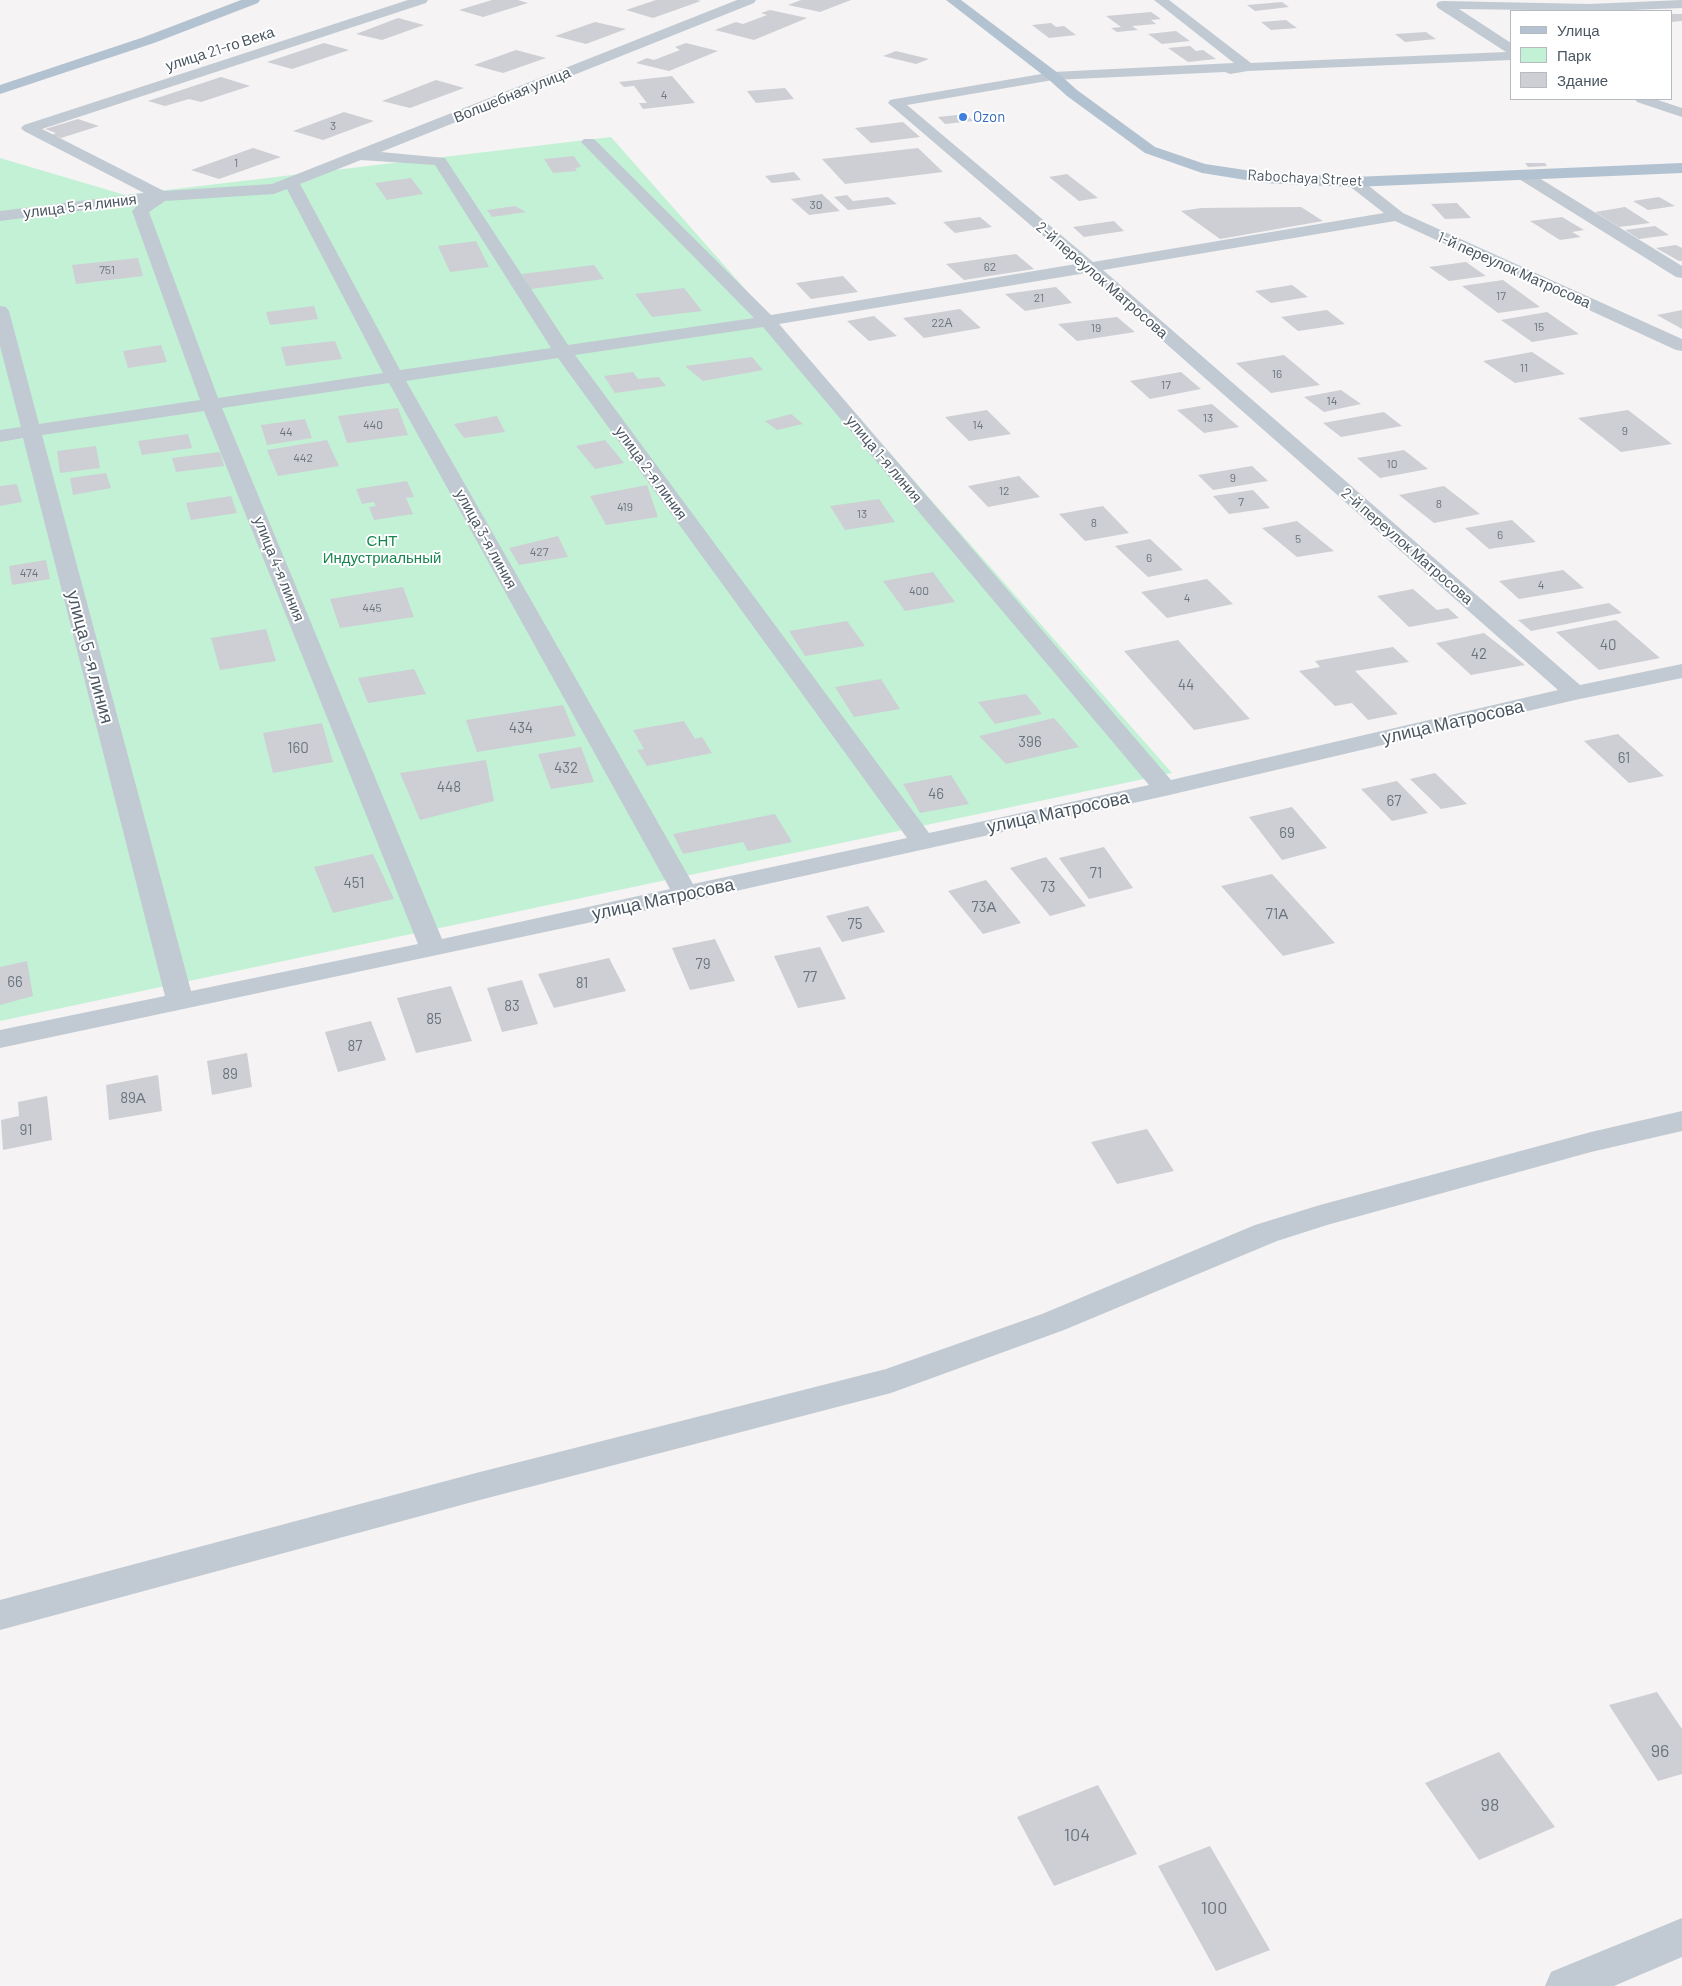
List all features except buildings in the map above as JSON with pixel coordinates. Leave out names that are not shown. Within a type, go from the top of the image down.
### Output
[{"type":"main road","points":[[0,90],[140,44],[253,0]]},
{"type":"main road","name":"Rabochaya Street","points":[[953,0],[1053,76],[1072,93],[1150,150],[1202,168],[1266,178],[1354,182],[1682,168]]},
{"type":"main road","points":[[36,63],[79,49]]},
{"type":"street","name":"улица 21-го Века","points":[[161,196],[29,128],[421,0]]},
{"type":"street","name":"Волшебная улица","points":[[283,186],[749,0]]},
{"type":"street","points":[[1161,0],[1248,67]]},
{"type":"street","points":[[1439,3],[1590,8],[1682,4]]},
{"type":"street","points":[[1439,3],[1510,48]]},
{"type":"street","points":[[1072,93],[1248,67],[1510,56]]},
{"type":"street","name":"2-й переулок Матросова","points":[[1248,67],[1053,76],[895,103],[1090,268],[1575,693]]},
{"type":"street","points":[[1645,100],[1682,113]]},
{"type":"street","name":"улица 1-я линия","points":[[589,142],[767,321],[1165,789]]},
{"type":"street","name":"улица 2-я линия","points":[[360,155],[440,161],[563,352],[923,842]]},
{"type":"street","points":[[1525,176],[1682,273]]},
{"type":"street","name":"1-й переулок Матросова","points":[[1354,182],[1397,216],[1682,346]]},
{"type":"street","name":"улица 5 -я линия","points":[[0,216],[161,196],[283,186]]},
{"type":"street","name":"улица 3-я линия","points":[[283,186],[395,378],[686,894]]},
{"type":"street","name":"улица 4-я линия","points":[[161,196],[140,211],[211,404],[433,949]]},
{"type":"street","points":[[0,436],[767,321],[1397,216]]},
{"type":"street","name":"улица 5 -я линия","points":[[0,311],[180,1002]]},
{"type":"street","name":"улица Матросова","points":[[0,1039],[686,894],[1165,789],[1575,693],[1682,671]]},
{"type":"street","points":[[0,1615],[467,1490],[891,1380],[1053,1322],[1266,1233],[1329,1213],[1582,1144],[1682,1121]]},
{"type":"street","points":[[1566,1986],[1682,1937]]},
{"type":"green space","name":"СНТ Индустриальный","points":[[611,137],[1172,773],[0,1021],[0,158],[125,195]]},
{"type":"place","name":"Ozon","points":[[963,117]]}]
